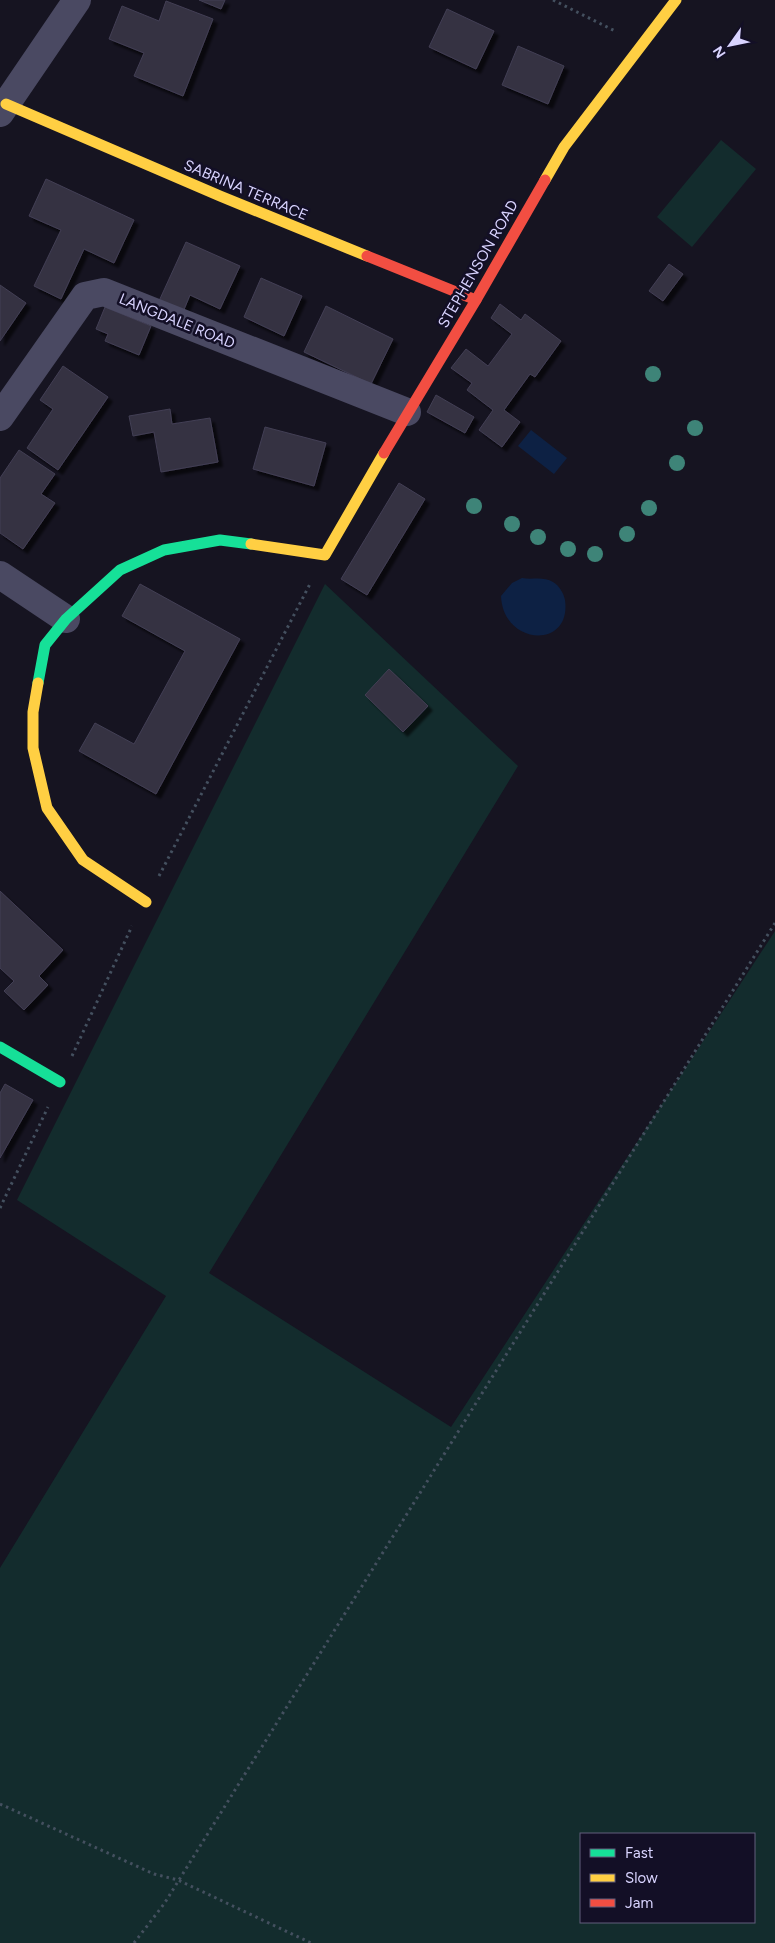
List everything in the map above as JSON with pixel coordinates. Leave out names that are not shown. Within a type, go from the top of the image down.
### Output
[{"type":"street","points":[[3,109],[78,0]]},
{"type":"street","name":"STEPHENSON ROAD","points":[[325,555],[407,412],[476,300],[564,147],[676,0]]},
{"type":"street","name":"SABRINA TERRACE","points":[[3,109],[106,146],[220,196],[476,300]]},
{"type":"street","name":"LANGDALE ROAD","points":[[0,417],[85,296],[104,292],[407,412]]},
{"type":"street","points":[[146,902],[83,860],[46,808],[33,748],[33,712],[45,645],[66,619],[120,570],[164,550],[220,540],[325,555]]},
{"type":"street","points":[[0,576],[66,619]]},
{"type":"street","points":[[0,1047],[60,1082]]},
{"type":"path","points":[[553,0],[642,44]]},
{"type":"path","points":[[0,1208],[133,925],[325,555]]},
{"type":"path","points":[[134,1943],[164,1904],[775,923]]},
{"type":"path","points":[[0,1804],[154,1874],[178,1880],[311,1943]]},
{"type":"green space","points":[[721,140],[756,169],[692,247],[657,217]]},
{"type":"green space","points":[[325,584],[518,766],[209,1273],[451,1427],[775,931],[775,1943],[0,1943],[0,1568],[166,1296],[17,1200]]},
{"type":"water","points":[[531,430],[567,458],[554,474],[518,446]]},
{"type":"water","points":[[522,578],[549,580],[555,583],[562,592],[565,600],[564,616],[558,628],[548,634],[536,636],[524,632],[513,625],[505,613],[501,596],[512,583]]},
{"type":"building","points":[[199,0],[225,0],[221,9]]},
{"type":"building","points":[[166,1],[213,19],[183,96],[134,76],[144,53],[109,39],[122,6],[159,21]]},
{"type":"building","points":[[447,9],[494,31],[476,69],[429,47]]},
{"type":"building","points":[[518,46],[564,66],[548,104],[502,85]]},
{"type":"building","points":[[46,179],[134,220],[114,263],[84,249],[61,299],[34,286],[61,230],[29,216]]},
{"type":"building","points":[[186,242],[240,266],[220,309],[190,295],[183,312],[159,301]]},
{"type":"building","points":[[669,264],[683,274],[663,301],[649,291]]},
{"type":"building","points":[[261,278],[302,296],[284,336],[244,317]]},
{"type":"building","points":[[0,285],[26,303],[0,341]]},
{"type":"building","points":[[500,304],[521,320],[525,314],[561,341],[535,377],[530,374],[504,410],[520,422],[502,447],[479,430],[493,410],[467,390],[472,383],[451,368],[466,349],[488,366],[512,334],[491,318]]},
{"type":"building","points":[[326,306],[393,339],[371,384],[304,352]]},
{"type":"building","points":[[105,307],[151,326],[139,355],[105,341],[108,334],[96,329]]},
{"type":"building","points":[[63,366],[108,397],[58,470],[27,448],[53,409],[40,400]]},
{"type":"building","points":[[436,395],[474,417],[465,433],[427,412]]},
{"type":"building","points":[[170,409],[172,424],[210,418],[218,462],[161,472],[154,432],[133,436],[129,416]]},
{"type":"building","points":[[265,427],[326,443],[314,486],[253,469]]},
{"type":"building","points":[[19,450],[55,474],[41,494],[55,503],[23,549],[0,533],[0,478]]},
{"type":"building","points":[[399,483],[425,499],[367,595],[341,579]]},
{"type":"building","points":[[140,584],[240,639],[156,794],[79,751],[95,723],[134,744],[185,651],[122,616]]},
{"type":"building","points":[[389,669],[428,706],[403,732],[365,695]]},
{"type":"building","points":[[0,891],[63,950],[39,976],[48,985],[24,1010],[4,991],[14,981],[0,968]]},
{"type":"building","points":[[5,1084],[33,1100],[0,1158],[0,1093]]},
{"type":"traffic: fast","points":[[38,683],[45,645],[66,619],[120,570],[164,550],[220,540],[251,544]]},
{"type":"traffic: fast","points":[[0,1047],[60,1082]]},
{"type":"traffic: slow","points":[[545,180],[564,147],[676,0]]},
{"type":"traffic: slow","points":[[6,104],[220,196],[367,256]]},
{"type":"traffic: slow","points":[[251,544],[325,555],[384,453]]},
{"type":"traffic: slow","points":[[38,683],[33,712],[33,748],[47,808],[83,860],[146,902]]},
{"type":"traffic: jam","points":[[384,453],[476,300],[545,180]]},
{"type":"traffic: jam","points":[[367,256],[476,300]]}]
